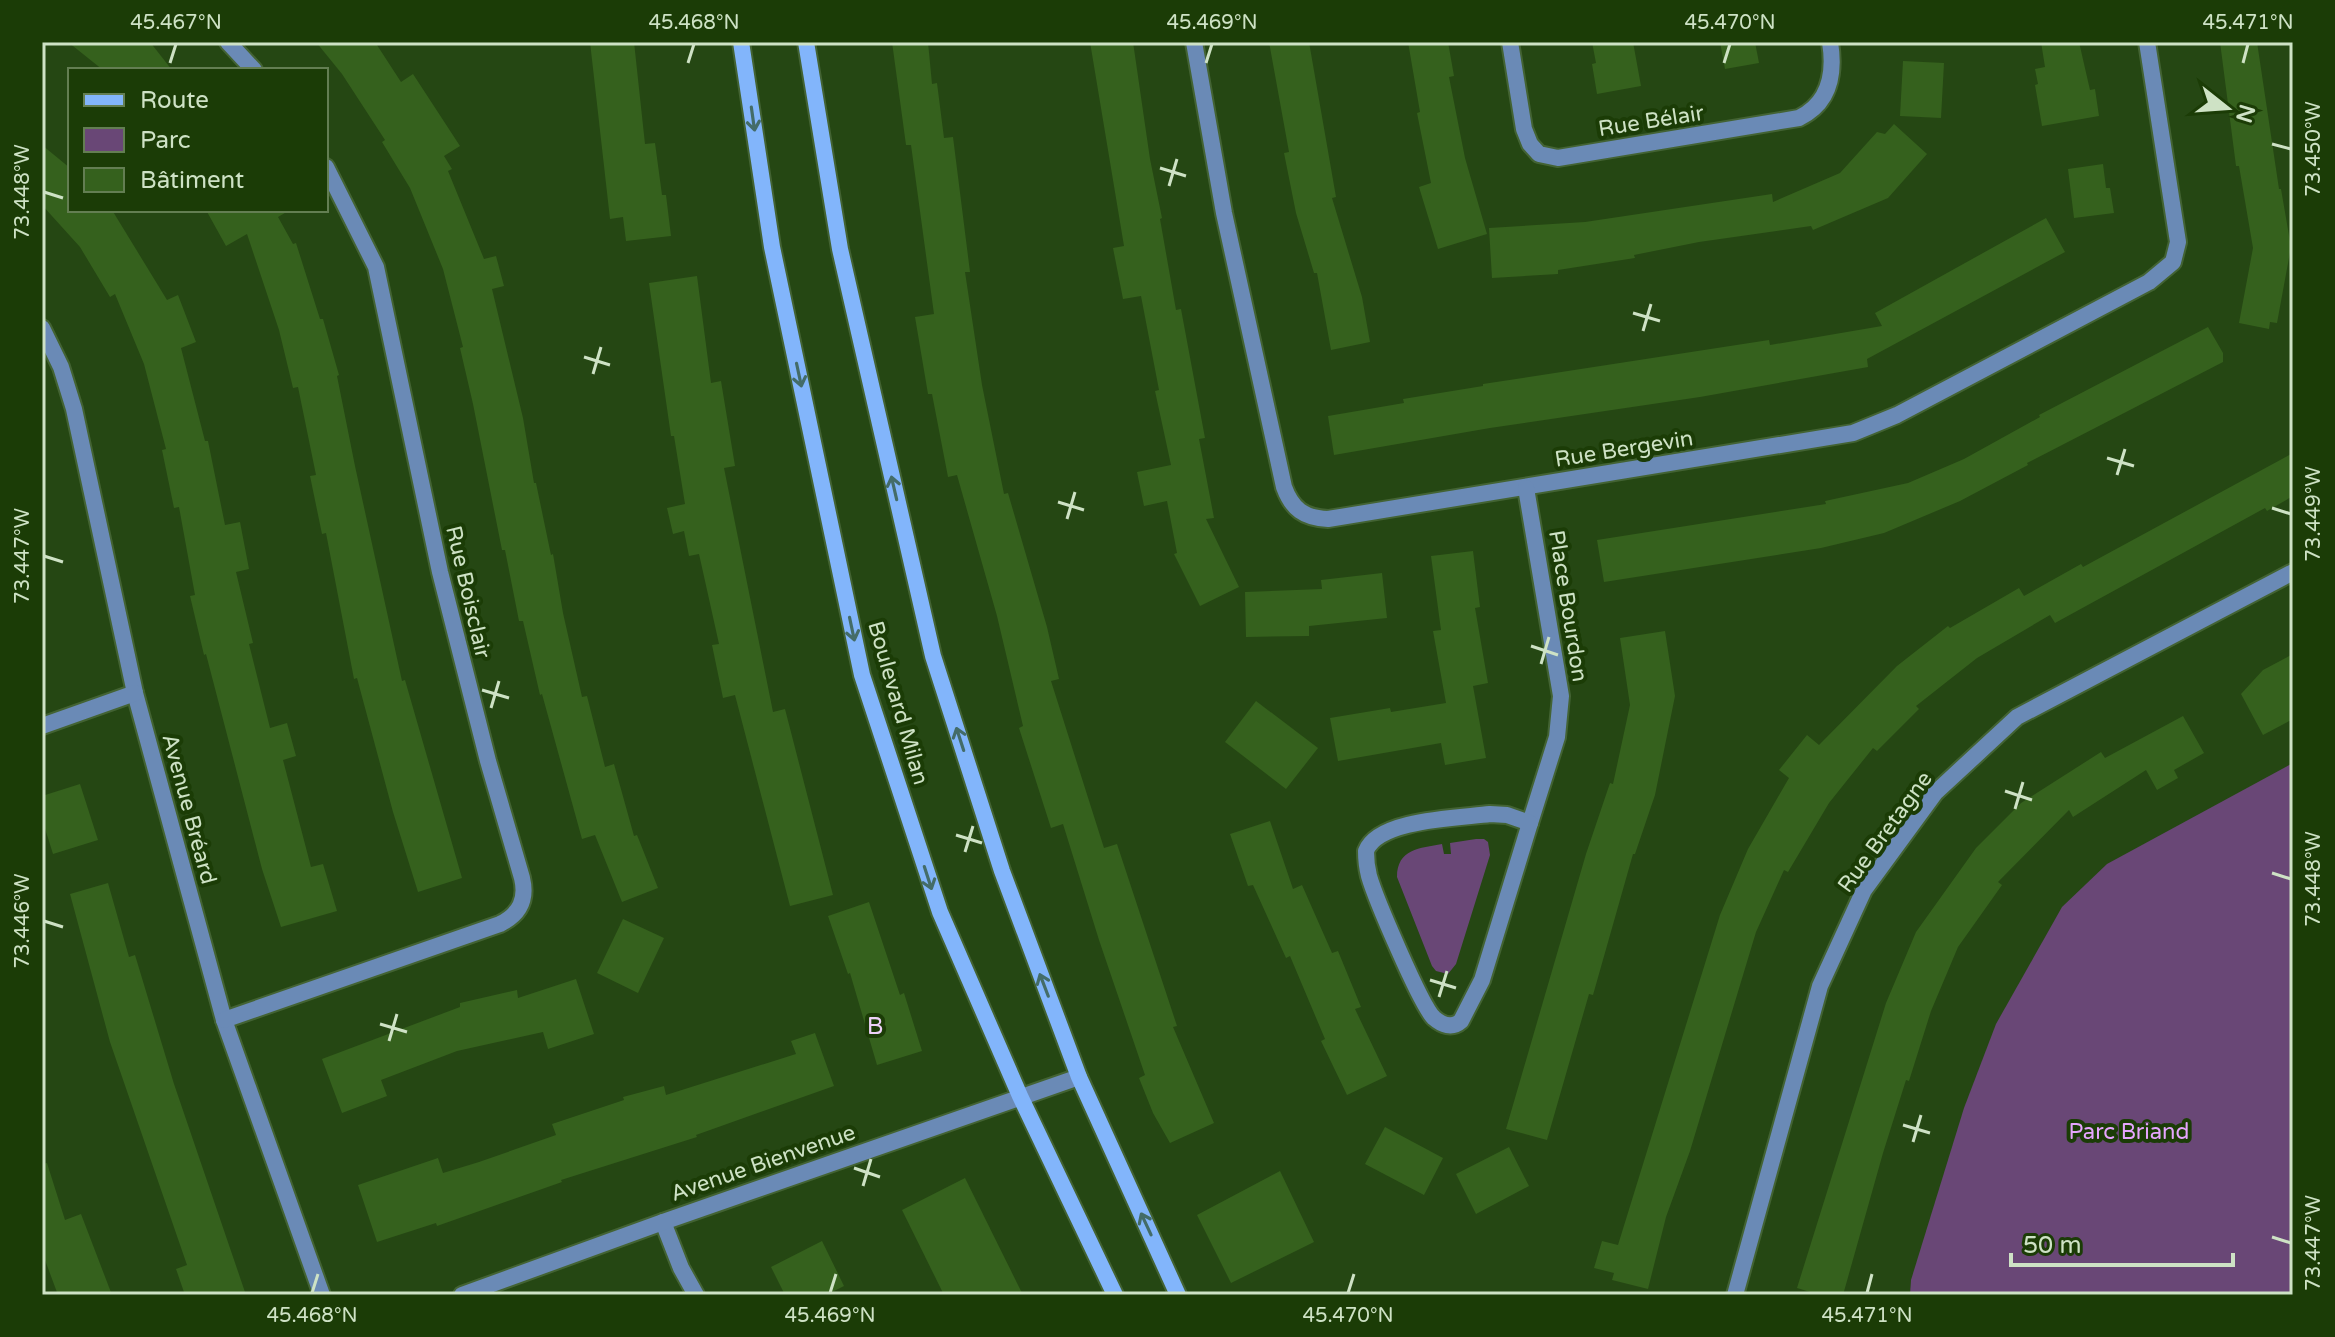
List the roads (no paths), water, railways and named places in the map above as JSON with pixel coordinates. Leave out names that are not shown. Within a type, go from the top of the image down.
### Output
[{"type":"main road","name":"Boulevard Milan","points":[[741,42],[772,247],[862,675],[940,912],[1020,1096],[1115,1295]]},
{"type":"main road","points":[[806,42],[840,249],[933,656],[1002,871],[1079,1077],[1178,1295]]},
{"type":"street","points":[[228,42],[252,68]]},
{"type":"street","name":"Rue Bergevin","points":[[1194,42],[1215,168],[1282,479],[1294,507],[1307,516],[1328,519],[1832,437],[1877,425],[2164,272],[2176,256],[2178,242],[2147,42]]},
{"type":"street","name":"Rue Bélair","points":[[1510,42],[1527,137],[1534,150],[1551,158],[1799,118],[1815,108],[1825,94],[1832,70],[1830,42]]},
{"type":"street","name":"Rue Boisclair","points":[[224,1020],[500,924],[515,915],[524,898],[522,878],[488,761],[440,572],[376,267],[328,171]]},
{"type":"street","name":"Avenue Bréard","points":[[42,328],[61,367],[74,409],[135,693],[224,1020],[322,1295]]},
{"type":"street","name":"Place Bourdon","points":[[1526,488],[1561,696],[1557,737],[1482,980],[1461,1021],[1456,1026],[1449,1026],[1434,1019],[1419,993],[1376,895],[1369,876],[1366,851],[1381,833],[1406,826],[1498,814],[1530,823]]},
{"type":"street","name":"Rue Bretagne","points":[[1735,1295],[1820,986],[1864,890],[1935,793],[2017,717],[2293,572]]},
{"type":"street","points":[[42,726],[135,693]]},
{"type":"street","name":"Avenue Bienvenue","points":[[462,1295],[1079,1077]]},
{"type":"street","points":[[663,1222],[681,1268],[696,1295]]},
{"type":"district","name":"B","points":[[876,1026]]},
{"type":"park label","name":"Parc Briand","points":[[2129,1132]]}]
